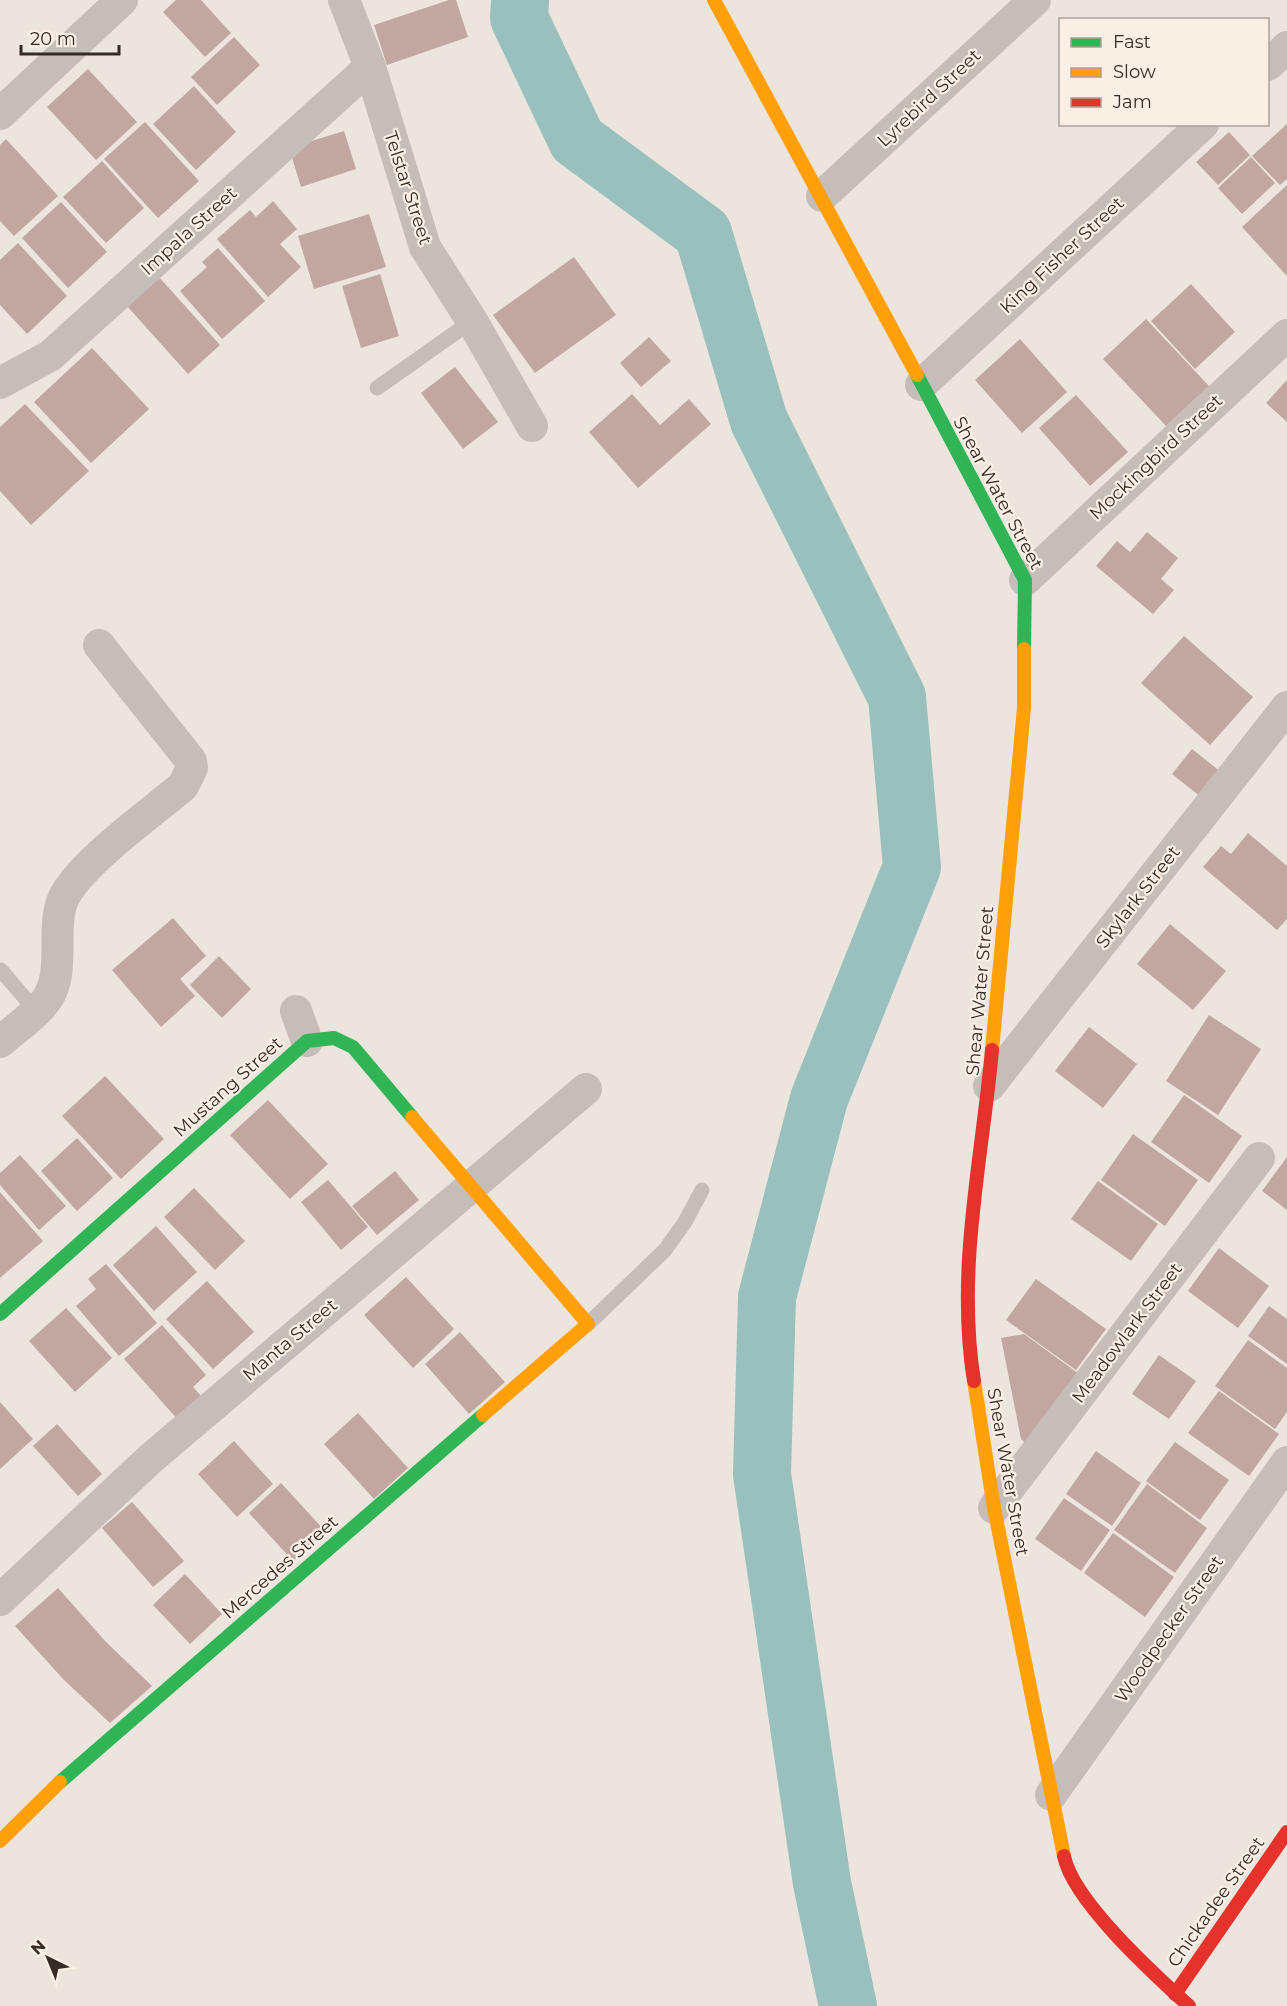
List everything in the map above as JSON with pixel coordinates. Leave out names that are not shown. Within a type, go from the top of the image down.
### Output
[{"type":"street","points":[[0,114],[122,0]]},
{"type":"street","name":"Telstar Street","points":[[344,0],[370,67],[425,247],[472,321],[532,426]]},
{"type":"street","name":"Lyrebird Street","points":[[822,196],[1035,0]]},
{"type":"street","name":"Shear Water Street","points":[[720,2],[1025,580],[1024,708],[989,1086],[966,1282],[969,1350],[994,1508],[1066,1868],[1086,1899],[1189,2006]]},
{"type":"street","points":[[1269,64],[1287,47]]},
{"type":"street","name":"Impala Street","points":[[0,383],[50,356],[370,67]]},
{"type":"street","name":"King Fisher Street","points":[[921,385],[1201,126]]},
{"type":"street","name":"Mockingbird Street","points":[[1025,580],[1287,335]]},
{"type":"street","points":[[0,1042],[48,998],[56,976],[58,935],[64,898],[81,873],[183,786],[192,768],[191,760],[99,645]]},
{"type":"street","name":"Skylark Street","points":[[989,1086],[1287,707]]},
{"type":"street","points":[[296,1011],[307,1041]]},
{"type":"street","name":"Mustang Street","points":[[0,1314],[307,1041],[334,1038],[352,1047],[588,1324]]},
{"type":"street","name":"Manta Street","points":[[0,1600],[149,1460],[586,1089]]},
{"type":"street","name":"Meadowlark Street","points":[[994,1508],[1258,1158]]},
{"type":"street","name":"Mercedes Street","points":[[0,1842],[63,1779],[588,1324]]},
{"type":"street","name":"Woodpecker Street","points":[[1051,1795],[1287,1462]]},
{"type":"street","name":"Chickadee Street","points":[[1176,1994],[1287,1832]]},
{"type":"lane","points":[[377,388],[472,321]]},
{"type":"lane","points":[[1,970],[36,1011]]},
{"type":"lane","points":[[588,1324],[665,1250],[685,1222],[702,1190]]},
{"type":"building","points":[[176,0],[201,0],[231,33],[205,57],[163,12]]},
{"type":"building","points":[[449,0],[456,0],[468,37],[387,65],[374,25]]},
{"type":"building","points":[[234,37],[260,65],[217,105],[191,77]]},
{"type":"building","points":[[88,69],[137,122],[96,160],[47,107]]},
{"type":"building","points":[[194,86],[236,132],[196,170],[153,124]]},
{"type":"building","points":[[145,122],[199,181],[158,218],[104,159]]},
{"type":"building","points":[[1287,124],[1287,179],[1280,185],[1252,156]]},
{"type":"building","points":[[344,131],[356,169],[301,187],[289,148]]},
{"type":"building","points":[[1229,132],[1250,155],[1218,185],[1196,162]]},
{"type":"building","points":[[6,139],[58,196],[14,236],[0,221],[0,145]]},
{"type":"building","points":[[1251,157],[1275,183],[1242,214],[1218,188]]},
{"type":"building","points":[[102,161],[144,208],[106,243],[63,197]]},
{"type":"building","points":[[1287,185],[1287,276],[1242,227]]},
{"type":"building","points":[[273,201],[297,229],[280,244],[301,267],[268,297],[217,239],[250,210],[256,217]]},
{"type":"building","points":[[61,202],[107,252],[68,288],[22,238]]},
{"type":"building","points":[[369,214],[386,267],[314,289],[298,236]]},
{"type":"building","points":[[18,243],[67,296],[27,334],[0,305],[0,260]]},
{"type":"building","points":[[218,248],[265,301],[222,339],[180,291],[207,267],[202,262]]},
{"type":"building","points":[[574,257],[616,315],[535,373],[493,315]]},
{"type":"building","points":[[380,274],[399,336],[361,348],[342,286]]},
{"type":"building","points":[[159,277],[220,345],[188,374],[127,306]]},
{"type":"building","points":[[1191,284],[1235,332],[1195,369],[1151,321]]},
{"type":"building","points":[[1146,319],[1209,386],[1166,426],[1103,359]]},
{"type":"building","points":[[649,337],[671,361],[641,387],[620,363]]},
{"type":"building","points":[[1020,339],[1067,392],[1022,433],[975,380]]},
{"type":"building","points":[[92,348],[149,409],[91,463],[34,402]]},
{"type":"building","points":[[455,367],[498,422],[463,449],[421,393]]},
{"type":"building","points":[[1287,380],[1287,422],[1266,403]]},
{"type":"building","points":[[632,394],[660,425],[689,399],[711,424],[638,488],[589,432]]},
{"type":"building","points":[[1076,395],[1128,452],[1090,486],[1039,428]]},
{"type":"building","points":[[25,404],[89,471],[31,525],[0,491],[0,427]]},
{"type":"building","points":[[1147,532],[1178,558],[1161,579],[1174,590],[1153,614],[1096,566],[1117,541],[1130,552]]},
{"type":"building","points":[[1184,636],[1253,697],[1210,745],[1141,683]]},
{"type":"building","points":[[1192,749],[1221,772],[1201,797],[1172,774]]},
{"type":"building","points":[[1248,833],[1287,866],[1287,919],[1277,930],[1203,867],[1221,846],[1231,854]]},
{"type":"building","points":[[173,918],[206,956],[180,979],[195,996],[161,1027],[112,970]]},
{"type":"building","points":[[1170,924],[1226,971],[1193,1010],[1137,964]]},
{"type":"building","points":[[219,956],[251,989],[222,1018],[190,985]]},
{"type":"building","points":[[1209,1015],[1261,1049],[1218,1115],[1166,1081]]},
{"type":"building","points":[[1089,1027],[1137,1064],[1103,1108],[1055,1071]]},
{"type":"building","points":[[105,1076],[164,1139],[121,1179],[62,1116]]},
{"type":"building","points":[[1184,1095],[1242,1136],[1209,1183],[1151,1142]]},
{"type":"building","points":[[268,1100],[328,1164],[290,1199],[230,1135]]},
{"type":"building","points":[[1133,1134],[1198,1180],[1165,1226],[1101,1180]]},
{"type":"building","points":[[77,1138],[113,1178],[77,1211],[41,1171]]},
{"type":"building","points":[[20,1155],[66,1206],[39,1230],[0,1185],[0,1173]]},
{"type":"building","points":[[1287,1157],[1287,1210],[1262,1191]]},
{"type":"building","points":[[395,1171],[419,1200],[377,1235],[352,1206]]},
{"type":"building","points":[[328,1180],[368,1227],[341,1250],[301,1202]]},
{"type":"building","points":[[1098,1181],[1158,1224],[1131,1261],[1071,1219]]},
{"type":"building","points":[[194,1188],[245,1241],[215,1270],[164,1217]]},
{"type":"building","points":[[0,1192],[43,1241],[0,1278]]},
{"type":"building","points":[[156,1226],[197,1272],[154,1311],[113,1265]]},
{"type":"building","points":[[1219,1248],[1269,1286],[1238,1328],[1188,1291]]},
{"type":"building","points":[[106,1264],[157,1323],[119,1356],[76,1306],[96,1289],[88,1279]]},
{"type":"building","points":[[406,1277],[454,1329],[413,1368],[364,1315]]},
{"type":"building","points":[[1036,1279],[1106,1329],[1076,1370],[1006,1320]]},
{"type":"building","points":[[207,1281],[254,1332],[213,1369],[166,1319]]},
{"type":"building","points":[[1269,1306],[1287,1319],[1287,1364],[1248,1336]]},
{"type":"building","points":[[66,1308],[112,1358],[75,1392],[29,1341]]},
{"type":"building","points":[[162,1325],[206,1375],[193,1387],[204,1399],[179,1421],[124,1359]]},
{"type":"building","points":[[460,1332],[505,1382],[469,1414],[425,1364]]},
{"type":"building","points":[[1024,1334],[1082,1376],[1031,1447],[1021,1439],[1001,1338]]},
{"type":"building","points":[[1248,1340],[1287,1368],[1287,1412],[1275,1429],[1215,1386]]},
{"type":"building","points":[[1159,1355],[1196,1381],[1169,1419],[1132,1394]]},
{"type":"building","points":[[1219,1391],[1279,1434],[1249,1476],[1188,1433]]},
{"type":"building","points":[[0,1402],[33,1439],[0,1469]]},
{"type":"building","points":[[358,1413],[408,1468],[374,1499],[324,1444]]},
{"type":"building","points":[[57,1424],[102,1474],[78,1496],[33,1446]]},
{"type":"building","points":[[234,1441],[273,1484],[237,1517],[198,1474]]},
{"type":"building","points":[[1175,1442],[1229,1480],[1200,1520],[1146,1481]]},
{"type":"building","points":[[1096,1451],[1141,1483],[1112,1526],[1066,1494]]},
{"type":"building","points":[[281,1483],[325,1531],[293,1561],[249,1513]]},
{"type":"building","points":[[1147,1484],[1207,1528],[1175,1573],[1114,1530]]},
{"type":"building","points":[[1064,1498],[1110,1530],[1081,1571],[1035,1539]]},
{"type":"building","points":[[132,1502],[184,1561],[153,1587],[102,1528]]},
{"type":"building","points":[[1113,1533],[1174,1577],[1145,1617],[1084,1573]]},
{"type":"building","points":[[185,1574],[222,1614],[190,1644],[153,1605]]},
{"type":"building","points":[[58,1588],[106,1642],[152,1686],[110,1723],[64,1680],[15,1626]]},
{"type":"waterway","points":[[520,0],[519,18],[577,140],[703,233],[759,421],[897,697],[912,867],[819,1099],[767,1297],[762,1474],[822,1883],[848,2006]]},
{"type":"traffic: fast","points":[[917,375],[1025,580],[1024,649]]},
{"type":"traffic: fast","points":[[0,1314],[307,1041],[334,1038],[353,1047],[412,1117]]},
{"type":"traffic: fast","points":[[60,1782],[483,1415]]},
{"type":"traffic: slow","points":[[714,0],[917,375]]},
{"type":"traffic: slow","points":[[992,1050],[1024,708],[1024,649]]},
{"type":"traffic: slow","points":[[412,1117],[588,1324],[483,1415]]},
{"type":"traffic: slow","points":[[974,1381],[994,1508],[1064,1856]]},
{"type":"traffic: slow","points":[[0,1841],[60,1782]]},
{"type":"traffic: jam","points":[[974,1381],[969,1339],[969,1256],[992,1050]]},
{"type":"traffic: jam","points":[[1175,1994],[1287,1832]]},
{"type":"traffic: jam","points":[[1064,1856],[1082,1894],[1098,1915],[1136,1956],[1189,2006]]}]
